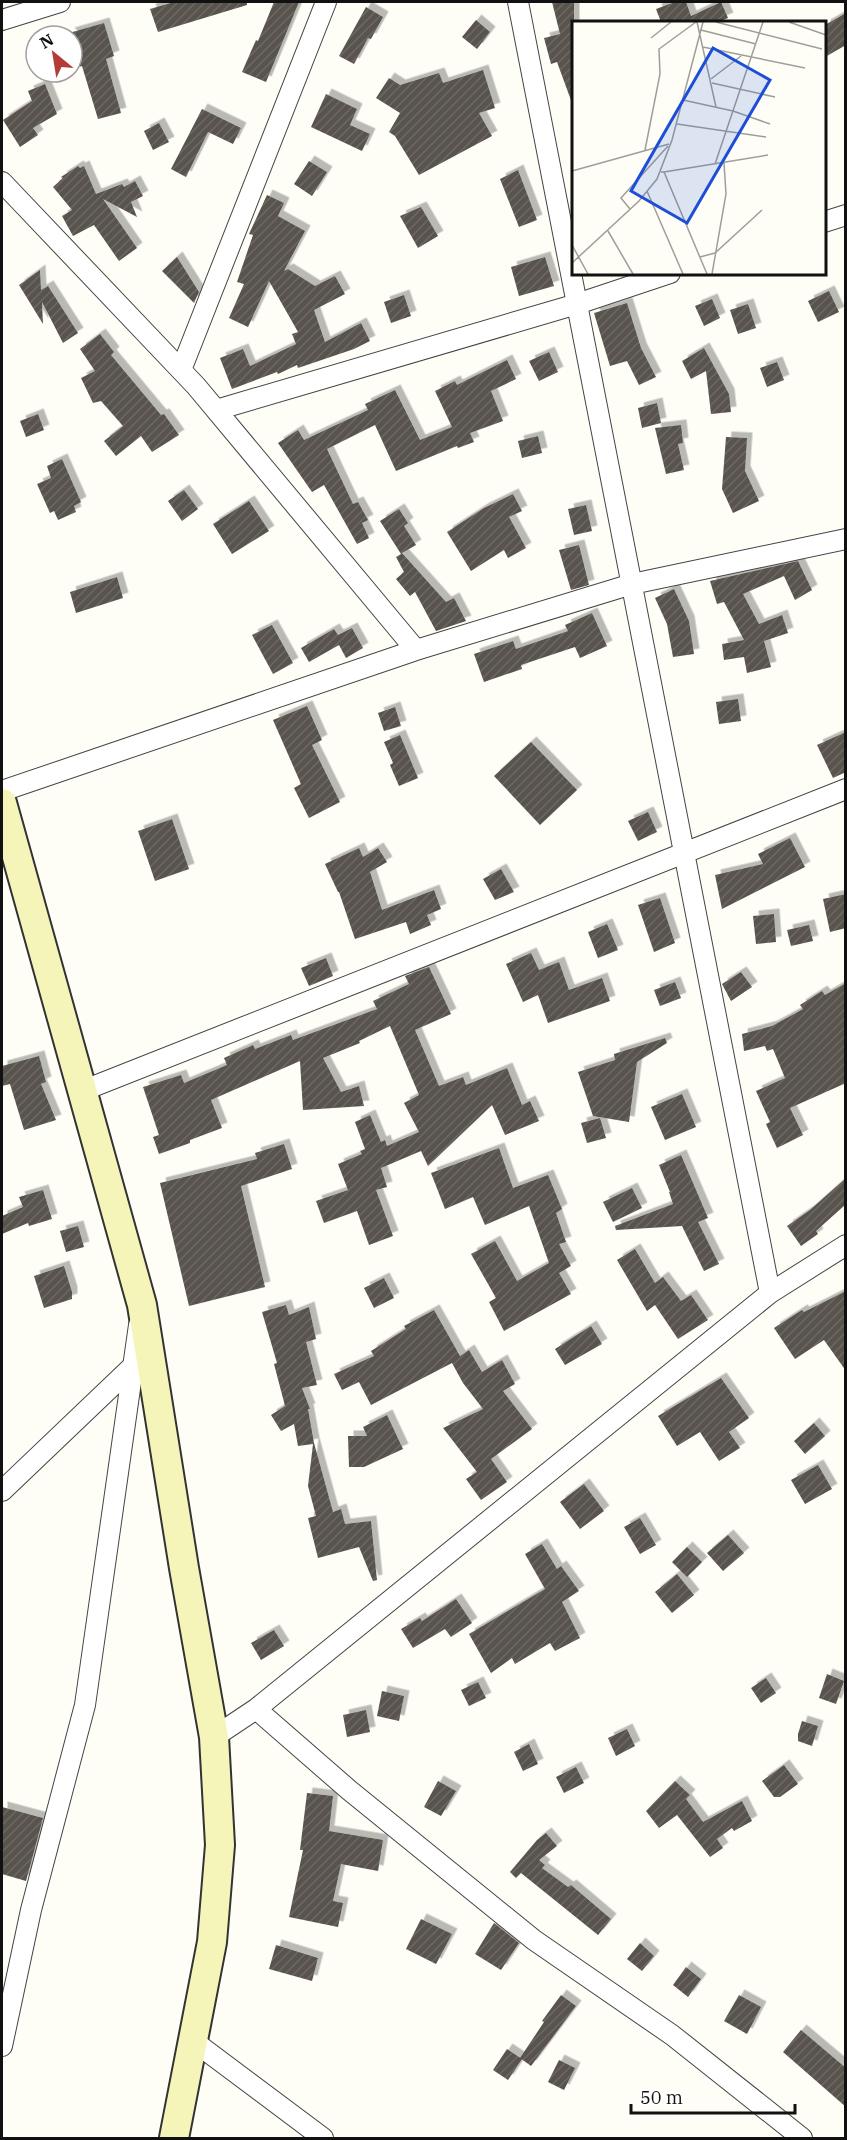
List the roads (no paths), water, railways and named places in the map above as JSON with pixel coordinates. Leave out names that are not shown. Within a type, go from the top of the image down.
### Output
[{"type":"main road","points":[[2,804],[142,1305],[182,1556],[214,1737],[219,1856],[212,1942],[174,2139]]},
{"type":"street","points":[[2,20],[60,2]]},
{"type":"street","points":[[181,370],[326,2]]},
{"type":"street","points":[[518,2],[770,1293]]},
{"type":"street","points":[[2,182],[181,370],[416,650]]},
{"type":"street","points":[[826,222],[846,215]]},
{"type":"street","points":[[216,410],[577,304],[667,274]]},
{"type":"street","points":[[2,791],[416,650],[632,584],[846,539]]},
{"type":"street","points":[[82,1091],[846,789]]},
{"type":"street","points":[[214,1737],[256,1709],[770,1293],[846,1245]]},
{"type":"street","points":[[2,2046],[31,1910],[85,1705],[142,1305]]},
{"type":"street","points":[[2,1491],[133,1366]]},
{"type":"street","points":[[256,1709],[349,1790],[534,1940],[672,2035],[802,2139]]},
{"type":"street","points":[[192,2040],[323,2139]]}]
